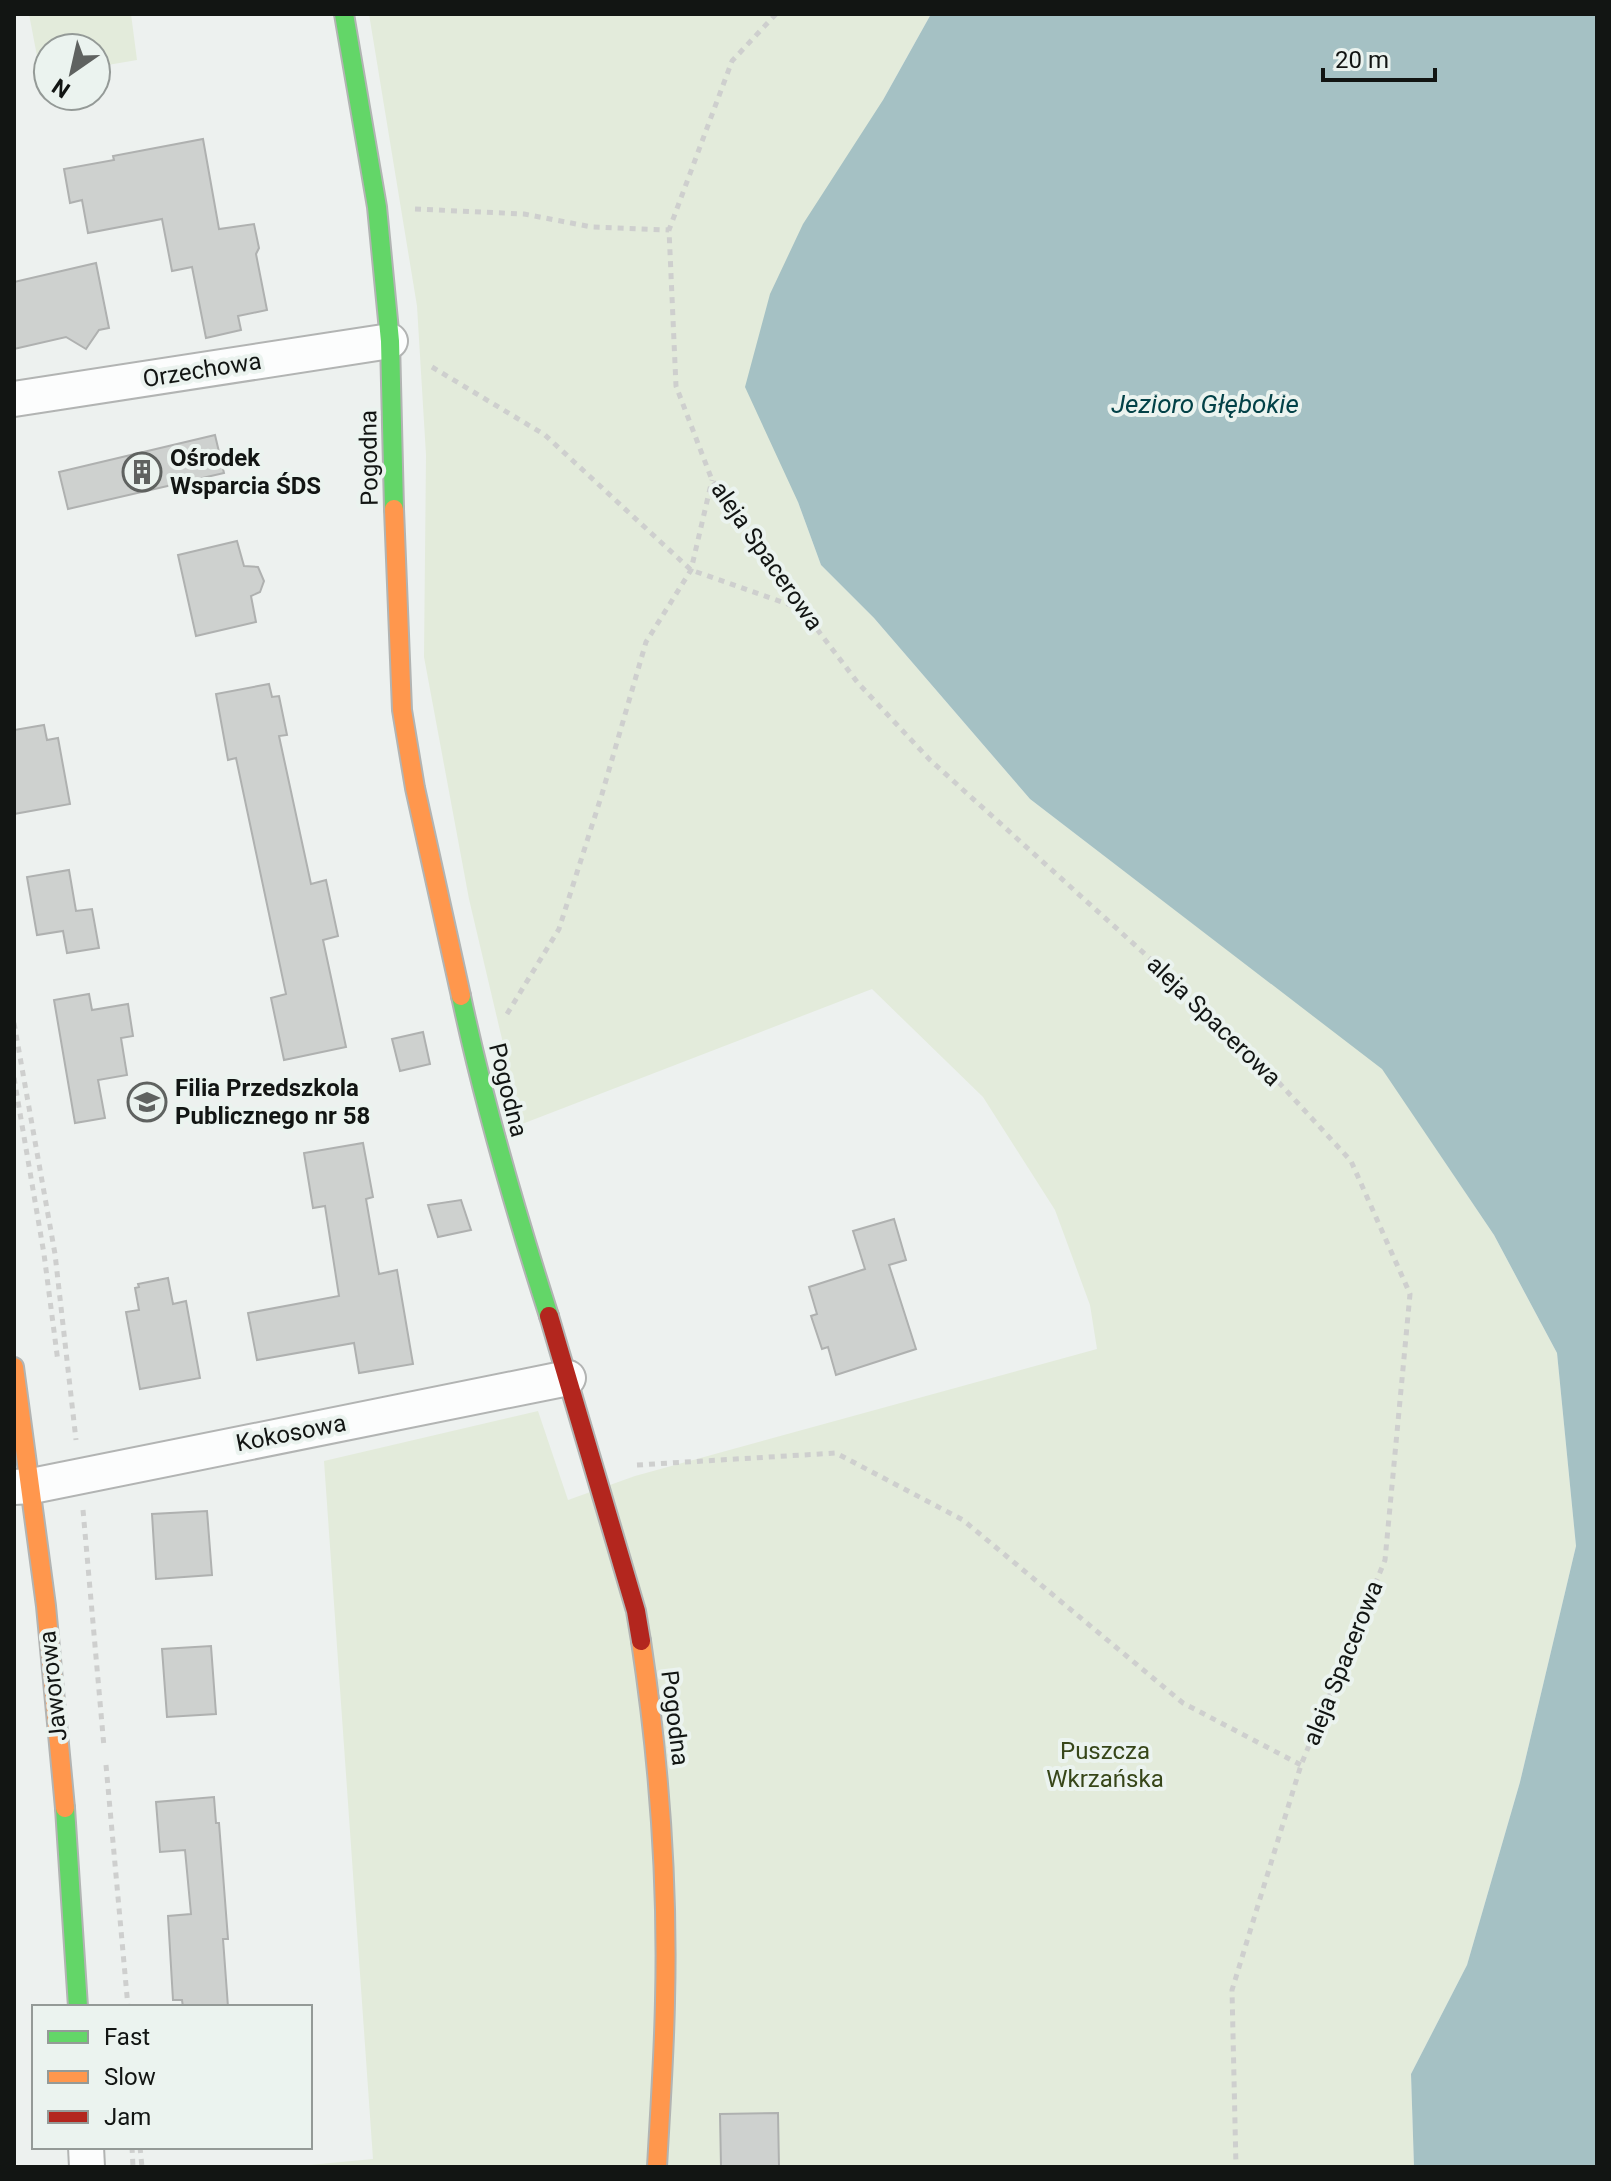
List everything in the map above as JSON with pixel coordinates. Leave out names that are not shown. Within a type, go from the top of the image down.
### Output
[{"type":"street","name":"Pogodna","points":[[344,14],[377,207],[390,341],[402,710],[415,788],[476,1066],[505,1176],[636,1611],[654,1728],[661,1814],[665,2000],[657,2167]]},
{"type":"street","name":"Orzechowa","points":[[14,399],[390,341]]},
{"type":"street","name":"Jaworowa","points":[[14,1367],[23,1487],[72,1885],[78,2005]]},
{"type":"street","name":"Kokosowa","points":[[23,1487],[568,1378]]},
{"type":"path","name":"aleja Spacerowa","points":[[776,14],[732,61],[669,230],[676,386],[712,480],[801,608],[858,683],[930,760],[1238,1038],[1351,1161],[1410,1294],[1385,1560],[1301,1765],[1232,1990],[1236,2167]]},
{"type":"path","points":[[377,207],[524,214],[592,227],[669,230]]},
{"type":"path","points":[[390,341],[545,435],[691,570],[801,608]]},
{"type":"path","points":[[506,1016],[559,929],[646,642],[691,570],[712,480]]},
{"type":"path","points":[[594,1468],[836,1453],[963,1520],[1183,1703],[1301,1765]]},
{"type":"green space","points":[[29,14],[131,14],[137,60],[112,64],[112,32],[32,32]]},
{"type":"green space","name":"Puszcza Wkrzańska","points":[[369,14],[931,14],[883,100],[798,502],[821,565],[874,618],[1030,799],[1382,1068],[1494,1235],[1557,1353],[1576,1546],[1520,1782],[1467,1965],[1411,2074],[1414,2167],[288,2167],[373,2159],[324,1461],[538,1411],[568,1500],[635,1476],[1097,1349],[1090,1305],[1055,1210],[983,1097],[872,989],[522,1124],[469,899],[424,657],[426,455],[417,306]]},
{"type":"water","name":"Jezioro Głębokie","points":[[931,14],[1597,14],[1597,2167],[1414,2167],[1411,2074],[1467,1965],[1520,1782],[1576,1546],[1557,1353],[1494,1235],[1382,1069],[1030,799],[874,618],[821,565],[798,502],[745,387],[770,294],[803,224],[883,100]]},
{"type":"building","points":[[203,139],[219,229],[254,224],[259,248],[256,254],[267,310],[238,316],[241,330],[206,338],[192,267],[172,271],[162,219],[88,233],[82,200],[70,203],[64,169]]},
{"type":"building","points":[[96,263],[109,328],[99,330],[86,349],[66,337],[14,349],[14,282]]},
{"type":"building","name":"Ośrodek Wsparcia ŚDS","points":[[215,435],[224,473],[68,509],[59,472]]},
{"type":"building","points":[[237,541],[244,566],[258,567],[264,581],[260,592],[251,596],[256,622],[196,636],[178,555]]},
{"type":"building","points":[[269,684],[272,697],[279,696],[287,735],[279,736],[311,884],[326,880],[338,936],[323,940],[346,1047],[284,1060],[271,998],[286,994],[236,758],[228,760],[216,694]]},
{"type":"building","points":[[44,725],[47,740],[58,738],[70,804],[14,814],[14,730]]},
{"type":"building","points":[[69,870],[76,911],[92,909],[99,948],[67,953],[63,931],[37,935],[27,877]]},
{"type":"building","points":[[89,994],[92,1010],[128,1004],[133,1036],[121,1038],[127,1075],[98,1080],[105,1118],[75,1123],[54,1000]]},
{"type":"building","points":[[423,1032],[430,1064],[400,1071],[392,1039]]},
{"type":"building","points":[[363,1143],[373,1197],[366,1199],[379,1274],[397,1270],[413,1364],[359,1373],[354,1343],[257,1360],[248,1313],[339,1296],[325,1206],[313,1208],[304,1153]]},
{"type":"building","points":[[461,1200],[471,1230],[438,1237],[428,1205]]},
{"type":"building","points":[[894,1219],[906,1260],[889,1265],[916,1349],[836,1375],[828,1347],[822,1349],[811,1316],[817,1314],[809,1287],[865,1269],[853,1231]]},
{"type":"building","points":[[168,1278],[173,1304],[186,1301],[200,1378],[140,1389],[126,1312],[139,1310],[135,1288],[139,1287],[138,1284]]},
{"type":"building","points":[[207,1511],[212,1575],[156,1579],[152,1514]]},
{"type":"building","points":[[211,1646],[216,1714],[167,1717],[162,1649]]},
{"type":"building","points":[[214,1797],[216,1823],[219,1823],[228,1939],[223,1939],[228,2005],[183,2005],[182,2000],[173,2000],[168,1916],[191,1914],[185,1850],[160,1852],[156,1802]]},
{"type":"building","points":[[778,2113],[779,2167],[721,2167],[720,2114]]},
{"type":"traffic: fast","points":[[344,14],[377,207],[390,341],[394,509]]},
{"type":"traffic: fast","points":[[461,996],[501,1157],[549,1316]]},
{"type":"traffic: fast","points":[[65,1808],[78,2005]]},
{"type":"traffic: slow","points":[[394,509],[402,710],[415,788],[461,996]]},
{"type":"traffic: slow","points":[[14,1367],[46,1606],[65,1808]]},
{"type":"traffic: slow","points":[[641,1641],[653,1731],[665,1911],[664,2022],[657,2167]]},
{"type":"traffic: jam","points":[[549,1316],[636,1611],[641,1641]]},
{"type":"place","name":"Ośrodek Wsparcia ŚDS","points":[[142,472]]},
{"type":"place","name":"Filia Przedszkola Publicznego nr 58","points":[[147,1102]]}]
